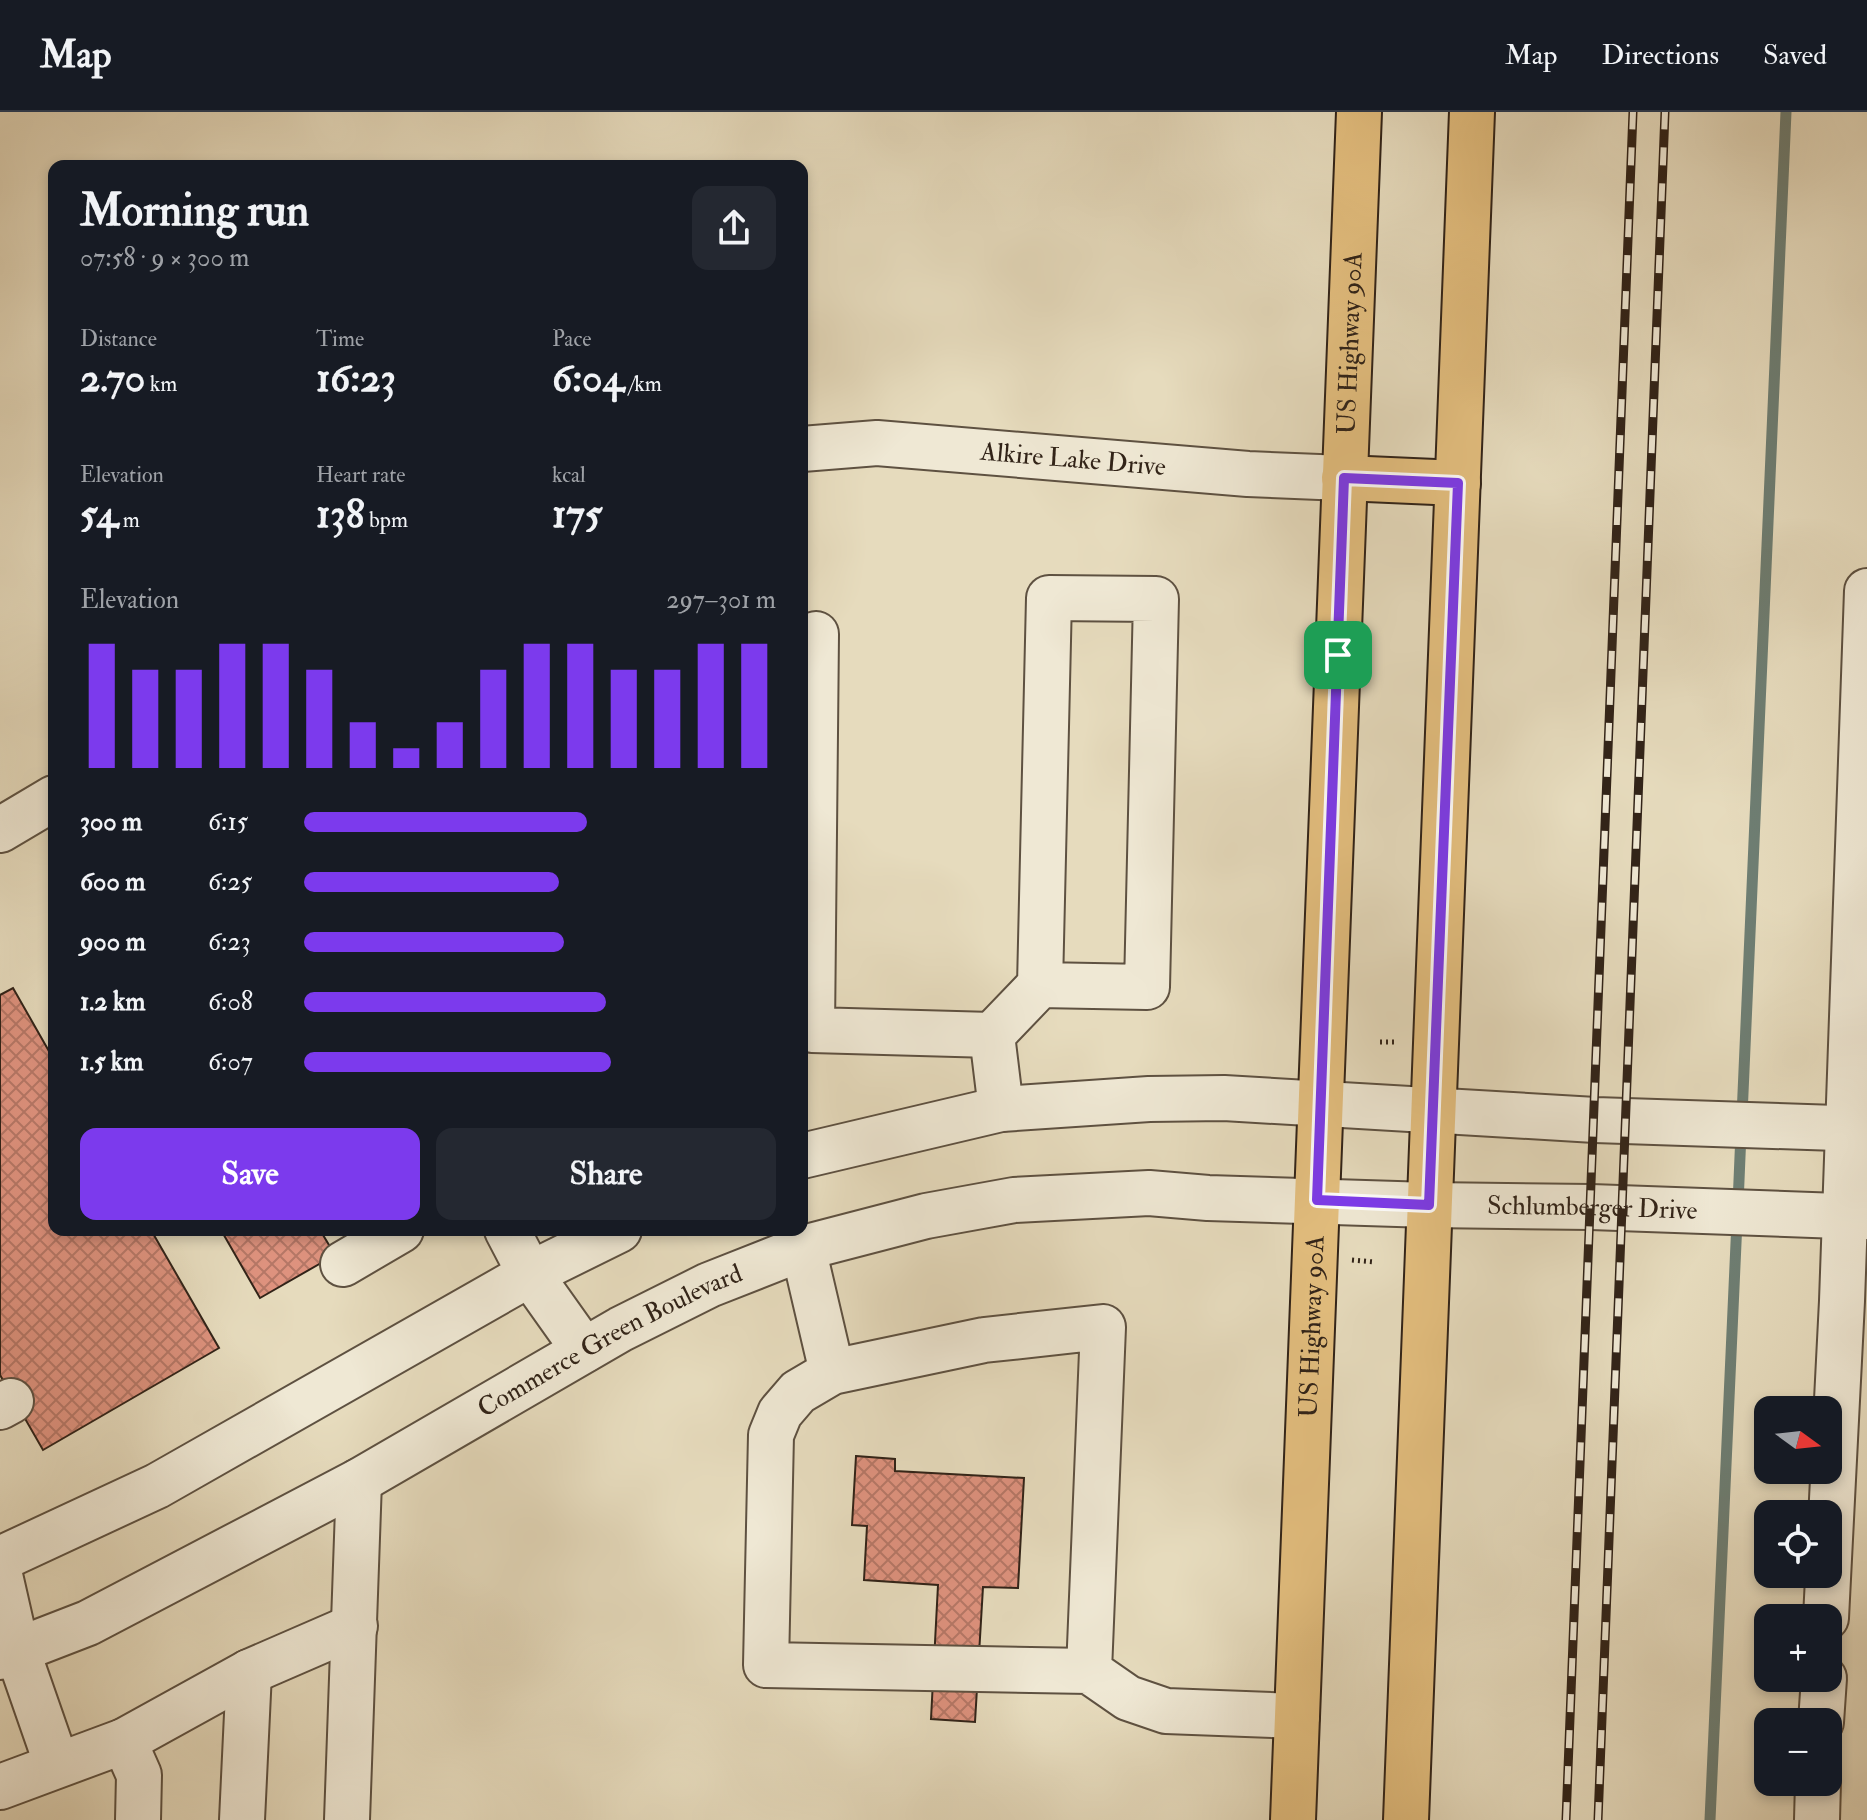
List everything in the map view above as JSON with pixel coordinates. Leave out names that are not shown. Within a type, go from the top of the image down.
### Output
[{"type":"main road","name":"US Highway 90A","points":[[1293,1820],[1359,112]]},
{"type":"main road","points":[[1406,1820],[1472,112]]},
{"type":"main road","points":[[1344,478],[1458,483]]},
{"type":"street","name":"Alkire Lake Drive","points":[[808,449],[877,443],[1248,474],[1344,478]]},
{"type":"street","points":[[1827,1604],[1842,1301],[1840,1216],[1843,1128],[1860,1055],[1867,591]]},
{"type":"street","points":[[816,634],[812,1030],[992,1035],[1040,985],[1049,598],[1156,599],[1147,987],[1040,985]]},
{"type":"street","points":[[0,830],[48,802]]},
{"type":"street","points":[[992,1035],[1001,1109]]},
{"type":"street","points":[[808,1155],[1001,1109],[1149,1099],[1209,1098],[1611,1121],[1843,1128]]},
{"type":"street","name":"Commerce Green Boulevard","points":[[9,1653],[88,1623],[359,1481],[621,1329],[709,1285],[803,1248],[926,1216],[1014,1200],[1149,1193],[1208,1198],[1317,1200]]},
{"type":"street","name":"Schlumberger Drive","points":[[1317,1200],[1840,1216]]},
{"type":"street","points":[[343,1264],[391,1236]]},
{"type":"street","points":[[510,1236],[530,1274],[584,1350]]},
{"type":"street","points":[[0,1559],[157,1486],[530,1274],[607,1236]]},
{"type":"street","points":[[803,1248],[832,1372]]},
{"type":"street","points":[[1842,1301],[1867,1262]]},
{"type":"street","points":[[1089,1671],[1103,1327],[984,1340],[832,1372],[798,1392],[780,1413],[771,1435],[766,1665],[1089,1671],[1128,1698],[1166,1711],[1297,1716]]},
{"type":"street","points":[[347,1820],[359,1481]]},
{"type":"street","points":[[0,1575],[9,1653],[57,1765]]},
{"type":"street","points":[[6,1797],[57,1765],[124,1741],[249,1672],[355,1626]]},
{"type":"street","points":[[242,1820],[249,1672]]},
{"type":"street","points":[[124,1741],[139,1775],[138,1820]]},
{"type":"street","points":[[1817,1820],[1818,1796]]},
{"type":"path","points":[[1380,1042],[1402,1042]]},
{"type":"path","points":[[1351,1260],[1374,1262]]},
{"type":"building","points":[[13,988],[48,1049],[48,1236],[154,1236],[219,1348],[43,1450],[0,1375],[0,995]]},
{"type":"building","points":[[224,1236],[324,1236],[335,1255],[260,1298]]},
{"type":"building","points":[[856,1456],[895,1459],[895,1471],[1024,1478],[1018,1588],[983,1587],[975,1722],[931,1719],[938,1585],[864,1580],[867,1526],[852,1525]]},
{"type":"waterway","points":[[1742,1116],[1786,112]]},
{"type":"waterway","points":[[1738,1204],[1741,1133]]},
{"type":"waterway","points":[[1710,1820],[1737,1221]]},
{"type":"railway","points":[[1566,1820],[1633,112]]},
{"type":"railway","points":[[1598,1820],[1665,112]]},
{"type":"route","points":[[1344,478],[1458,483],[1429,1205],[1317,1200],[1338,655],[1344,478]]}]
